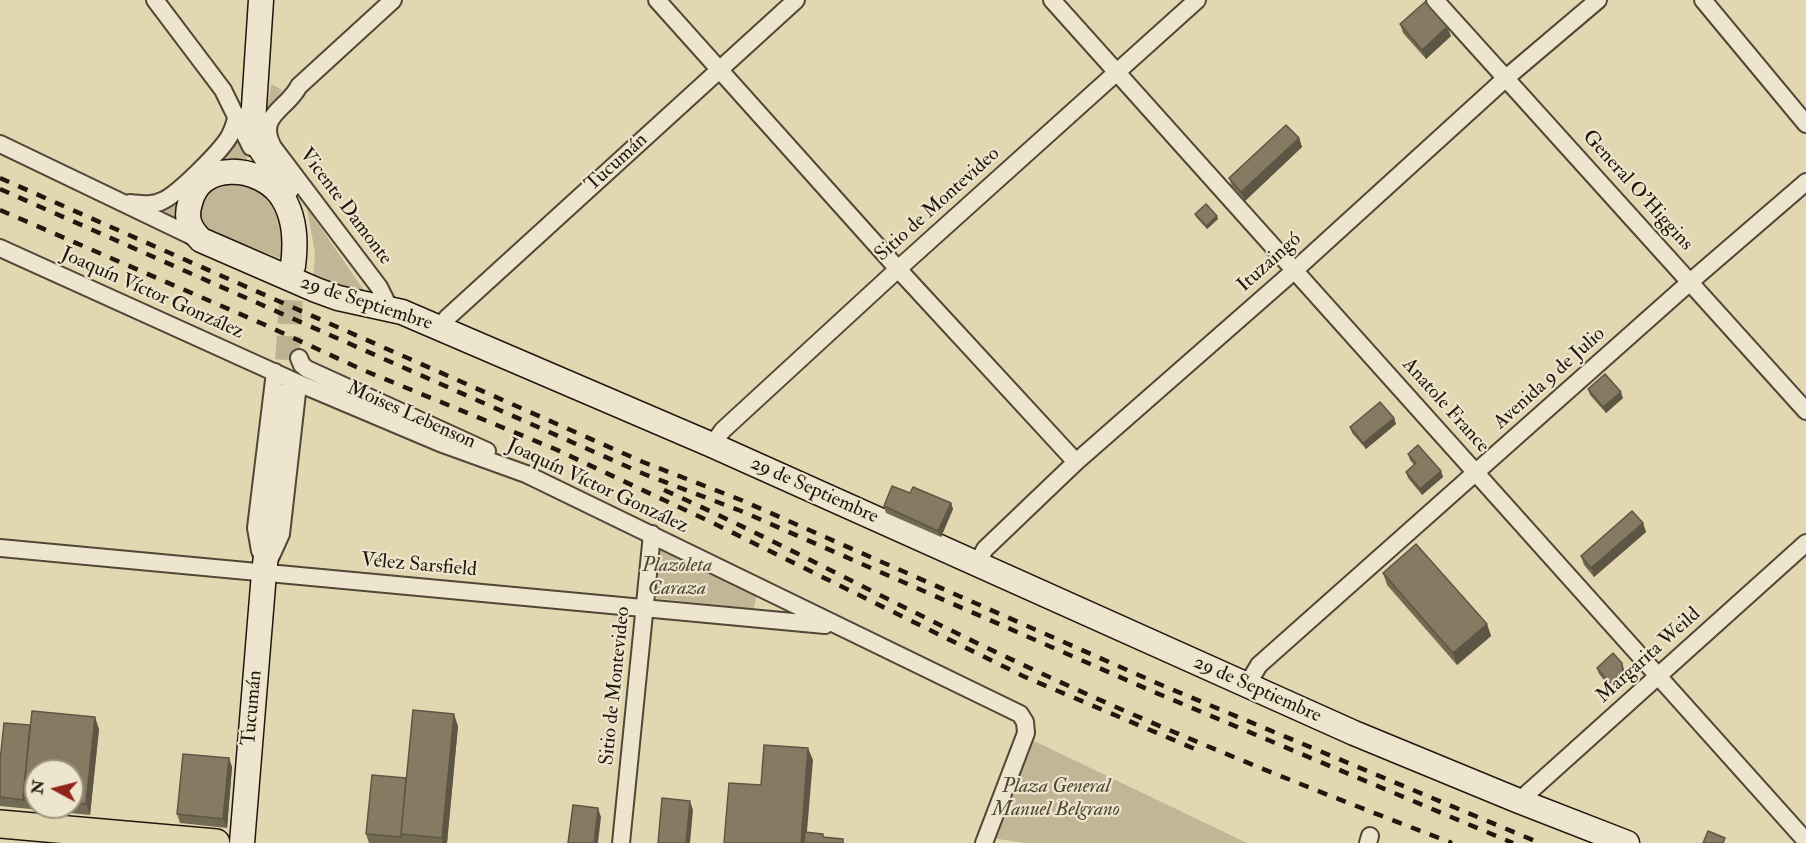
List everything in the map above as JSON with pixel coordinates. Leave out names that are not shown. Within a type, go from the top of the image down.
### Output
[{"type":"main road","points":[[0,824],[216,843]]},
{"type":"street","name":"Vicente Damonte","points":[[155,0],[223,90],[273,147],[379,286],[390,309]]},
{"type":"street","points":[[201,240],[189,226],[188,210],[191,196],[207,178],[225,172],[238,172],[265,179],[282,196],[292,221],[295,249],[300,266],[304,228],[296,203],[254,139],[252,122],[261,0]]},
{"type":"street","points":[[122,202],[154,204],[174,194],[225,143],[234,128],[252,122],[283,94],[298,86],[393,0]]},
{"type":"street","points":[[657,0],[898,269],[1076,462]]},
{"type":"street","name":"Tucumán","points":[[439,328],[447,318],[796,0]]},
{"type":"street","name":"Anatole France","points":[[1052,0],[1806,841]]},
{"type":"street","name":"Sitio de Montevideo","points":[[712,445],[723,430],[898,269],[1197,0]]},
{"type":"street","name":"General O'Higgins","points":[[1436,0],[1806,411]]},
{"type":"street","name":"Ituzaingó","points":[[977,564],[985,549],[1076,462],[1295,270],[1506,78],[1598,0]]},
{"type":"street","points":[[1702,0],[1806,124]]},
{"type":"street","points":[[223,90],[243,88],[251,84],[257,76]]},
{"type":"street","name":"Vicente Damonte","points":[[252,122],[255,157],[273,186]]},
{"type":"street","name":"29 de Septiembre","points":[[0,144],[201,240],[316,290],[338,298],[390,309],[439,328],[712,445],[1354,733],[1627,843]]},
{"type":"street","name":"Avenida 9 de Julio","points":[[1247,685],[1259,665],[1690,282],[1806,182]]},
{"type":"street","name":"Joaquín Víctor González","points":[[0,248],[275,372],[292,389],[526,474],[652,534],[834,626],[1020,714],[1025,722],[1026,733],[984,843]]},
{"type":"street","name":"Moises Lebenson","points":[[299,358],[307,369],[478,446],[526,474]]},
{"type":"street","name":"Tucumán","points":[[242,843],[264,573],[256,528],[275,372]]},
{"type":"street","points":[[264,573],[292,389]]},
{"type":"street","name":"Sitio de Montevideo","points":[[621,843],[652,534]]},
{"type":"street","name":"Margarita Weild","points":[[1519,801],[1806,543]]},
{"type":"street","name":"Vélez Sarsfield","points":[[0,548],[834,626]]},
{"type":"green space","points":[[271,84],[282,90],[266,117]]},
{"type":"green space","points":[[238,138],[248,161],[255,169],[224,166],[183,223],[150,209],[232,145]]},
{"type":"green space","points":[[231,180],[269,193],[278,215],[285,260],[207,228],[201,217],[200,205],[211,188]]},
{"type":"green space","points":[[307,208],[370,299],[313,279],[315,253]]},
{"type":"green space","name":"Plazoleta Caraza","points":[[658,546],[757,592],[754,609],[653,598]]},
{"type":"green space","name":"Plaza General Manuel Belgrano","points":[[1030,739],[1247,843],[1025,843],[991,838]]},
{"type":"building","points":[[1425,2],[1447,27],[1422,50],[1400,24]]},
{"type":"building","points":[[1286,125],[1299,138],[1241,192],[1229,178]]},
{"type":"building","points":[[1206,204],[1217,216],[1206,226],[1195,214]]},
{"type":"building","points":[[1605,374],[1621,392],[1603,407],[1588,389]]},
{"type":"building","points":[[1380,402],[1394,418],[1363,443],[1350,427]]},
{"type":"building","points":[[1418,445],[1441,471],[1420,489],[1406,472],[1416,463],[1408,454]]},
{"type":"building","points":[[892,486],[910,493],[913,487],[951,503],[938,531],[884,506]]},
{"type":"building","points":[[1632,511],[1643,523],[1591,568],[1581,556]]},
{"type":"building","points":[[1416,544],[1487,624],[1453,653],[1383,573]]},
{"type":"building","points":[[1613,653],[1622,663],[1623,675],[1612,686],[1597,668]]},
{"type":"building","points":[[413,710],[454,714],[442,838],[401,834]]},
{"type":"building","points":[[32,711],[95,717],[86,804],[84,804],[84,759],[27,759]]},
{"type":"building","points":[[4,723],[30,725],[27,759],[24,759],[24,800],[0,797],[0,761]]},
{"type":"building","points":[[764,745],[808,748],[801,843],[724,843],[729,783],[761,785]]},
{"type":"building","points":[[183,754],[229,758],[223,819],[177,814]]},
{"type":"building","points":[[372,775],[406,778],[402,837],[366,834]]},
{"type":"building","points":[[662,798],[690,801],[686,843],[658,843]]},
{"type":"building","points":[[573,805],[598,808],[594,843],[568,843]]},
{"type":"building","points":[[1708,831],[1725,838],[1723,843],[1703,843]]},
{"type":"building","points":[[805,832],[843,839],[843,843],[804,843]]},
{"type":"tunnel","points":[[285,396],[293,266]]},
{"type":"railway","points":[[0,178],[643,462],[741,500],[1159,684],[1540,843]]},
{"type":"railway","points":[[0,189],[644,474],[741,511],[1154,692],[1513,843]]},
{"type":"railway","points":[[0,210],[363,370],[555,449],[715,524],[1025,677],[1195,749]]},
{"type":"railway","points":[[664,490],[1084,693],[1240,760],[1452,843]]}]
